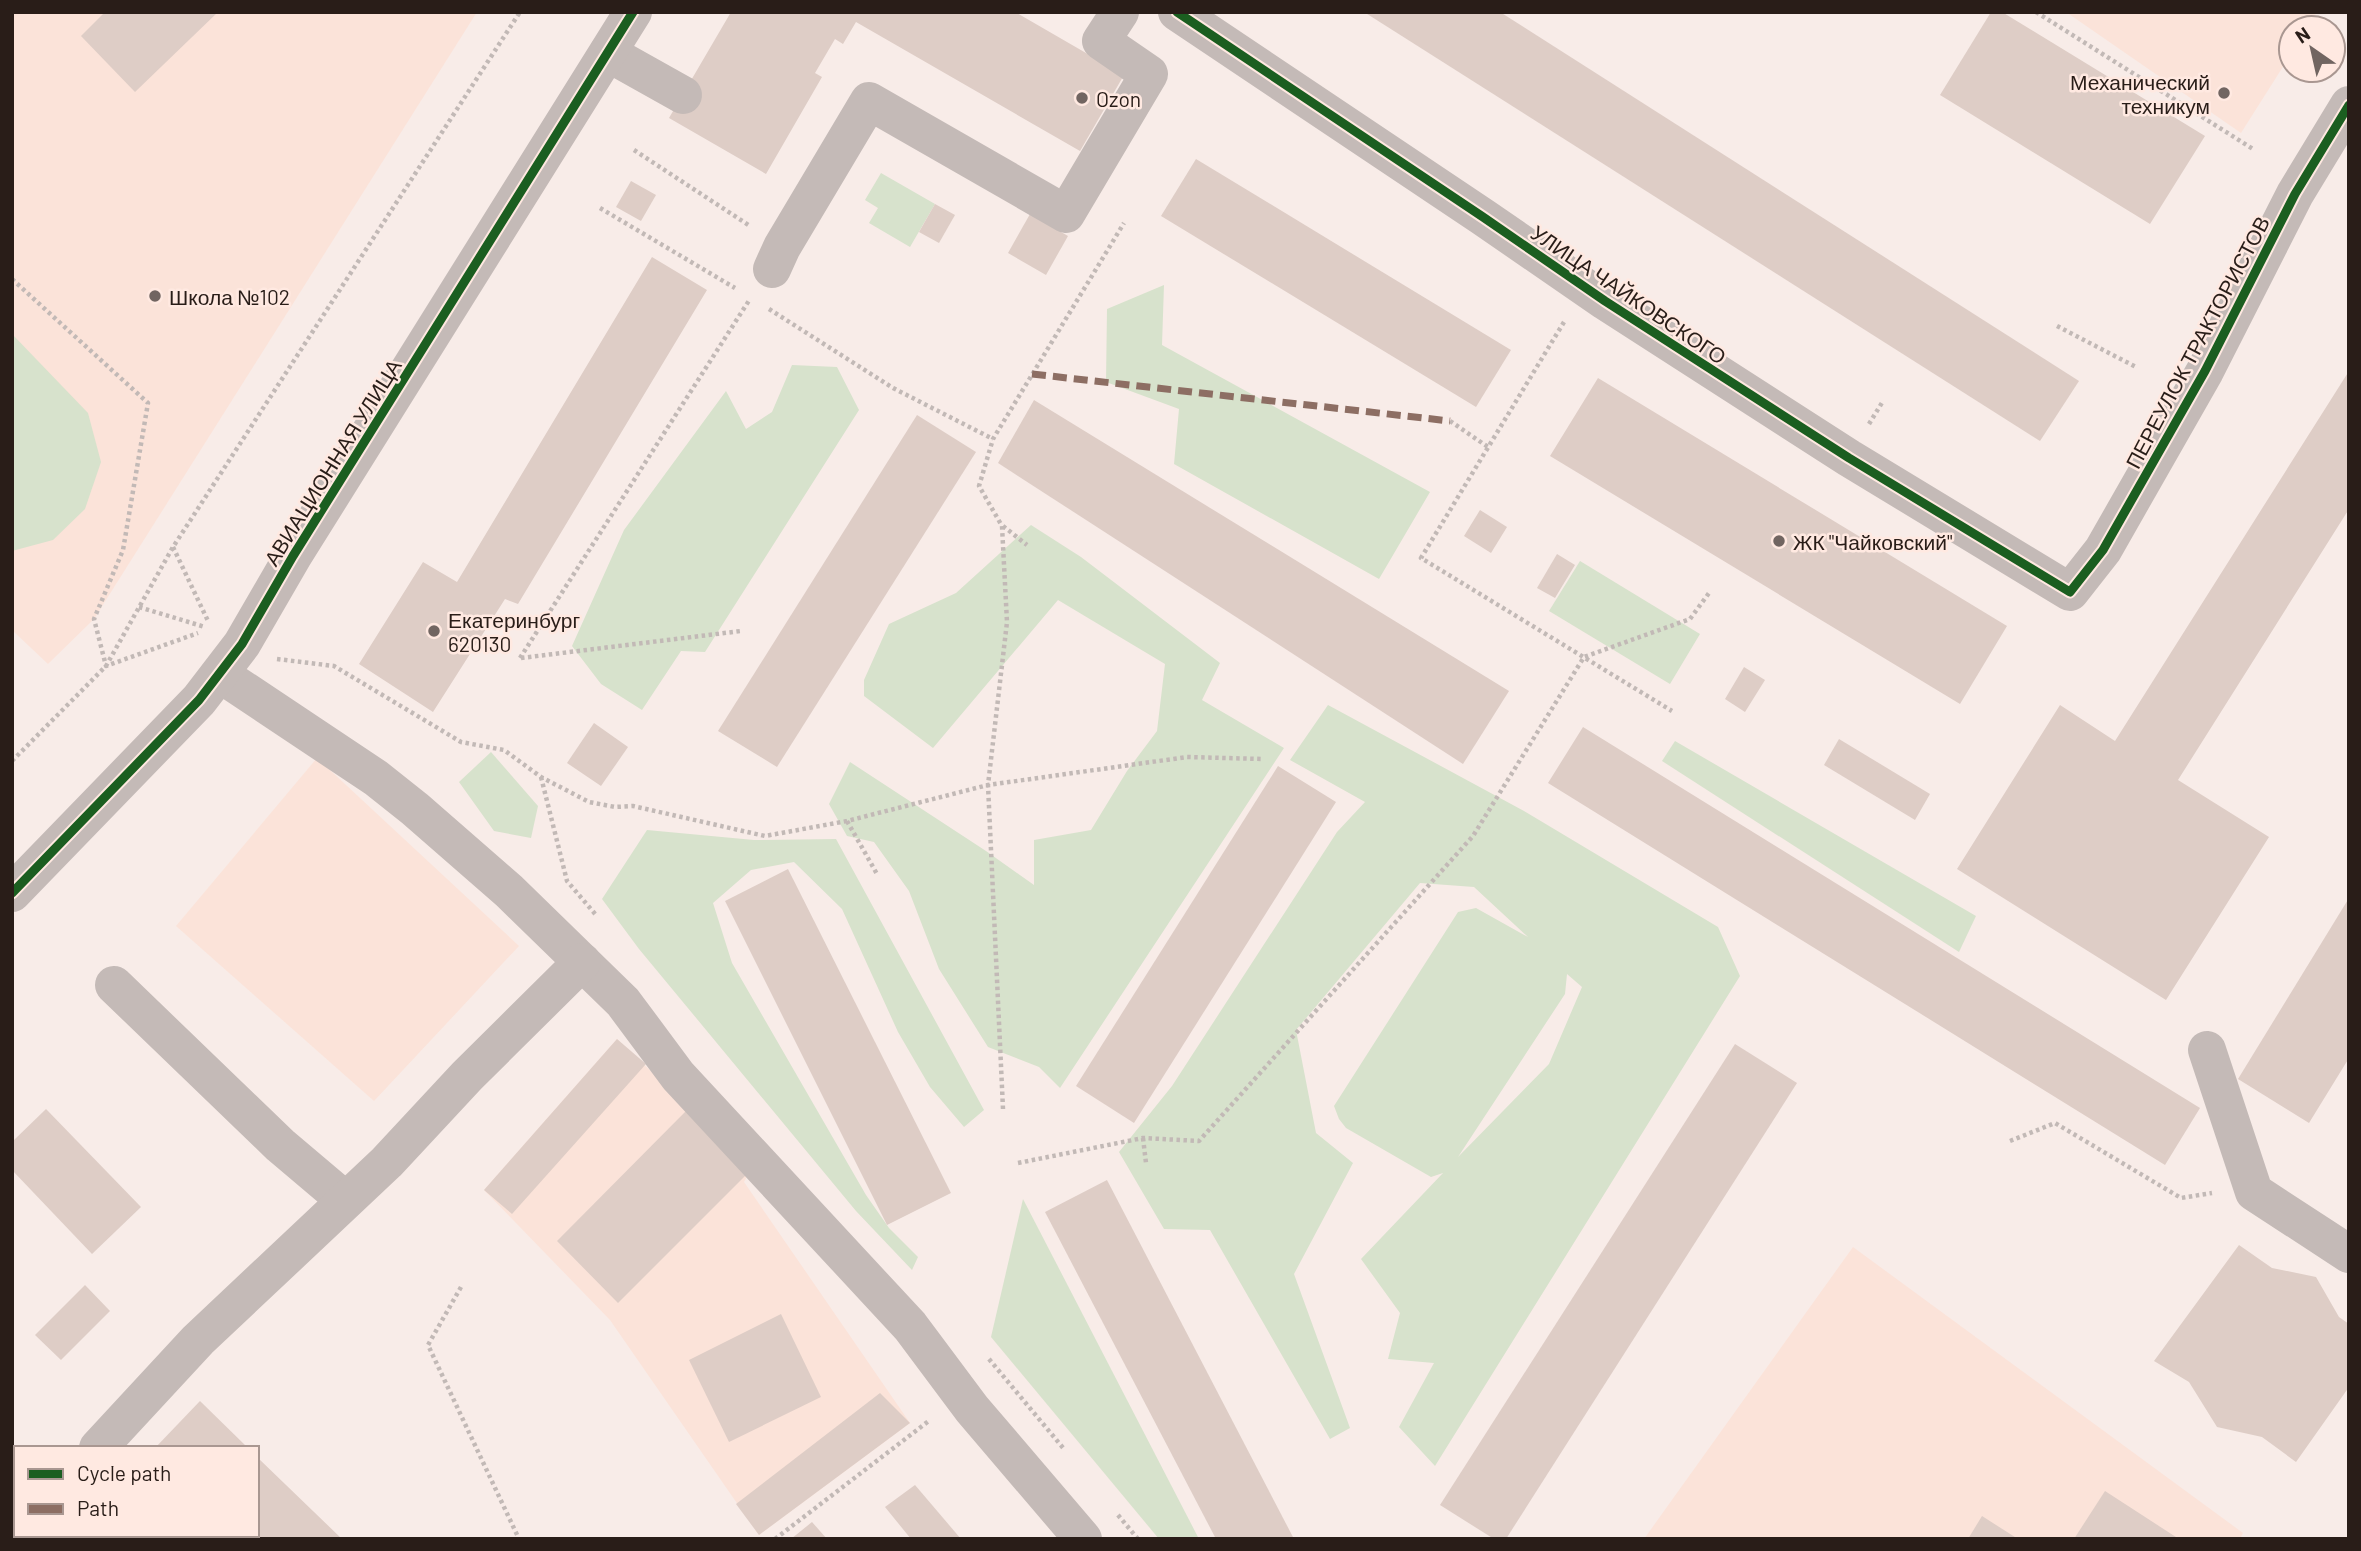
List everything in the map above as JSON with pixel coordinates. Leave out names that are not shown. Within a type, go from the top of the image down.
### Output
[{"type":"street","name":"АВИАЦИОННАЯ УЛИЦА","points":[[12,893],[200,700],[242,644],[300,544],[633,12]]},
{"type":"street","name":"УЛИЦА ЧАЙКОВСКОГО","points":[[1177,12],[1605,301],[1849,458],[2070,592]]},
{"type":"street","points":[[772,270],[782,247],[869,101],[1066,214],[1149,74],[1105,37]]},
{"type":"street","points":[[608,53],[683,95]]},
{"type":"street","name":"ПЕРЕУЛОК ТРАКТОРИСТОВ","points":[[2070,592],[2103,550],[2205,371],[2295,194],[2349,105]]},
{"type":"street","points":[[220,674],[376,778],[405,801],[509,891],[623,1002],[678,1076],[910,1326],[962,1396],[1083,1539]]},
{"type":"street","points":[[100,1446],[198,1340],[387,1162],[467,1076],[582,962]]},
{"type":"street","points":[[114,985],[280,1145],[345,1200]]},
{"type":"street","points":[[2207,1050],[2254,1192],[2349,1254]]},
{"type":"path","points":[[12,761],[106,666],[173,547],[520,12]]},
{"type":"path","points":[[2036,12],[2253,149]]},
{"type":"path","points":[[634,150],[740,219]]},
{"type":"path","points":[[600,208],[739,290]]},
{"type":"path","points":[[1027,545],[1002,526],[979,486],[993,439],[1124,223]]},
{"type":"path","points":[[12,279],[148,403],[122,550],[94,619],[106,666]]},
{"type":"path","points":[[741,631],[520,658],[751,297],[893,388],[993,439]]},
{"type":"path","points":[[1565,320],[1421,558],[1672,710]]},
{"type":"path","points":[[2057,327],[2136,367]]},
{"type":"path","points":[[1450,421],[1488,447]]},
{"type":"path","points":[[1002,526],[1007,622],[988,785],[1003,1109]]},
{"type":"path","points":[[173,547],[211,628]]},
{"type":"path","points":[[1018,1163],[1143,1138],[1199,1141],[1473,836],[1584,657],[1690,619],[1709,593]]},
{"type":"path","points":[[139,607],[211,628]]},
{"type":"path","points":[[106,666],[211,628]]},
{"type":"path","points":[[269,658],[334,666],[461,742],[503,750],[541,777],[589,802],[615,807],[633,806],[765,836],[847,821],[988,785],[1187,757],[1263,759]]},
{"type":"path","points":[[847,821],[877,874]]},
{"type":"path","points":[[2010,1141],[2055,1123],[2181,1198],[2232,1189],[2254,1192]]},
{"type":"path","points":[[1143,1138],[1146,1163]]},
{"type":"path","points":[[461,1286],[428,1345],[519,1539]]},
{"type":"path","points":[[775,1539],[962,1396]]},
{"type":"shaded area","name":"Школа №102","points":[[12,12],[477,12],[94,619],[48,664],[12,630]]},
{"type":"shaded area","name":"Механический техникум","points":[[2066,12],[2317,12],[2277,14],[2277,76],[2241,133]]},
{"type":"shaded area","points":[[317,758],[519,946],[374,1101],[176,926]]},
{"type":"shaded area","points":[[617,1039],[752,1167],[744,1182],[910,1423],[759,1535],[610,1320],[484,1190]]},
{"type":"shaded area","points":[[1853,1247],[2243,1533],[2240,1539],[1644,1539]]},
{"type":"green space","points":[[881,173],[935,204],[910,247],[869,223],[878,208],[865,200]]},
{"type":"green space","points":[[1164,285],[1162,345],[1430,492],[1379,579],[1174,464],[1179,409],[1106,382],[1107,309]]},
{"type":"green space","points":[[12,334],[88,413],[101,462],[85,509],[53,540],[12,551]]},
{"type":"green space","points":[[792,365],[837,367],[859,410],[705,652],[681,651],[642,710],[601,684],[572,646],[624,530],[726,391],[746,429],[772,412]]},
{"type":"green space","points":[[1031,525],[1081,557],[1220,663],[1202,700],[1284,748],[1060,1088],[1039,1067],[988,1047],[939,969],[909,891],[874,842],[847,836],[829,804],[850,762],[1034,885],[1034,840],[1091,830],[1127,771],[1157,731],[1165,664],[1058,600],[933,748],[864,696],[864,680],[889,624],[956,593]]},
{"type":"green space","points":[[1580,561],[1700,634],[1670,684],[1549,611]]},
{"type":"green space","points":[[1328,705],[1524,811],[1718,927],[1740,976],[1435,1466],[1399,1427],[1434,1363],[1388,1359],[1400,1313],[1361,1259],[1443,1173],[1431,1177],[1346,1128],[1334,1106],[1458,912],[1476,908],[1528,937],[1474,887],[1420,883],[1296,1030],[1316,1133],[1353,1163],[1294,1274],[1350,1428],[1330,1439],[1210,1230],[1164,1229],[1119,1152],[1172,1086],[1337,832],[1365,802],[1290,760]],"holes":[[[1567,974],[1582,987],[1549,1064],[1458,1157],[1565,994]]]},
{"type":"green space","points":[[1675,741],[1976,916],[1959,952],[1662,761]]},
{"type":"green space","points":[[491,752],[538,806],[531,838],[494,831],[459,782]]},
{"type":"green space","points":[[647,830],[754,840],[836,839],[984,1110],[964,1127],[930,1087],[898,1032],[842,909],[794,862],[751,870],[713,903],[732,963],[866,1195],[889,1228],[918,1257],[912,1270],[856,1211],[639,949],[602,899]]},
{"type":"green space","points":[[1023,1199],[1199,1539],[1159,1539],[991,1337]]},
{"type":"building","points":[[105,12],[218,12],[135,92],[81,36]]},
{"type":"building","points":[[731,12],[1015,12],[1124,75],[1080,151],[856,22],[843,44],[835,39],[815,73],[822,77],[766,174],[669,118]]},
{"type":"building","points":[[1364,12],[1500,12],[2079,381],[2040,441]]},
{"type":"building","points":[[1991,12],[2002,12],[2205,136],[2150,224],[1940,95]]},
{"type":"building","points":[[1196,159],[1511,350],[1476,407],[1161,216]]},
{"type":"building","points":[[631,181],[656,195],[641,221],[616,207]]},
{"type":"building","points":[[935,204],[955,215],[939,243],[919,232]]},
{"type":"building","points":[[1030,214],[1068,236],[1046,275],[1008,253]]},
{"type":"building","points":[[652,257],[707,290],[518,604],[505,599],[433,712],[359,664],[423,562],[457,582]]},
{"type":"building","points":[[2349,371],[2349,509],[2178,780],[2269,837],[2166,1000],[1957,869],[2060,705],[2115,741]]},
{"type":"building","name":"ЖК \"Чайковский\"","points":[[1598,378],[2007,626],[1960,704],[1550,456]]},
{"type":"building","points":[[1034,400],[1509,691],[1463,764],[998,463]]},
{"type":"building","points":[[917,415],[976,452],[777,767],[718,731]]},
{"type":"building","points":[[1480,510],[1507,527],[1491,553],[1464,536]]},
{"type":"building","points":[[1557,554],[1575,565],[1555,598],[1537,588]]},
{"type":"building","points":[[1744,667],[1765,680],[1745,712],[1725,699]]},
{"type":"building","points":[[594,723],[628,747],[601,786],[567,763]]},
{"type":"building","points":[[1583,727],[2200,1108],[2165,1165],[1548,783]]},
{"type":"building","points":[[1839,739],[1930,794],[1915,820],[1824,765]]},
{"type":"building","points":[[1278,766],[1336,802],[1134,1123],[1076,1086]]},
{"type":"building","points":[[788,869],[951,1193],[887,1225],[725,901]]},
{"type":"building","points":[[2349,898],[2349,1058],[2309,1123],[2238,1079]]},
{"type":"building","points":[[617,1039],[646,1064],[512,1214],[484,1190]]},
{"type":"building","points":[[1735,1044],[1797,1083],[1506,1539],[1494,1539],[1440,1505]]},
{"type":"building","points":[[46,1109],[141,1207],[92,1254],[12,1170],[12,1142]]},
{"type":"building","points":[[688,1109],[750,1171],[618,1303],[557,1241]]},
{"type":"building","points":[[1107,1180],[1294,1539],[1216,1539],[1045,1212]]},
{"type":"building","points":[[2239,1245],[2272,1268],[2316,1277],[2339,1317],[2349,1324],[2349,1387],[2296,1462],[2262,1437],[2217,1427],[2189,1382],[2154,1361]]},
{"type":"building","points":[[85,1285],[110,1311],[61,1360],[35,1335]]},
{"type":"building","points":[[781,1314],[821,1397],[729,1442],[689,1360]]},
{"type":"building","points":[[880,1393],[910,1423],[759,1535],[736,1504]]},
{"type":"building","points":[[200,1401],[246,1446],[157,1446]]},
{"type":"building","points":[[259,1459],[342,1539],[238,1537],[259,1537]]},
{"type":"building","points":[[915,1485],[961,1539],[911,1539],[885,1507]]},
{"type":"building","points":[[2105,1491],[2179,1539],[2074,1539]]},
{"type":"building","points":[[1982,1516],[2018,1539],[1968,1539]]},
{"type":"building","points":[[812,1522],[827,1539],[791,1539]]},
{"type":"marked path","points":[[1032,374],[1450,421]]},
{"type":"cycle path","points":[[12,893],[199,700],[242,644],[293,556],[633,12]]},
{"type":"cycle path","points":[[1177,12],[1605,301],[1849,458],[2070,592],[2103,550],[2205,371],[2295,194],[2349,105]]},
{"type":"place","name":"Механический техникум","points":[[2224,93]]},
{"type":"place","name":"Ozon","points":[[1082,98]]},
{"type":"place","name":"Школа №102","points":[[155,296]]},
{"type":"place","name":"ЖК \"Чайковский\"","points":[[1779,541]]},
{"type":"place","name":"Екатеринбург 620130","points":[[434,631]]}]
